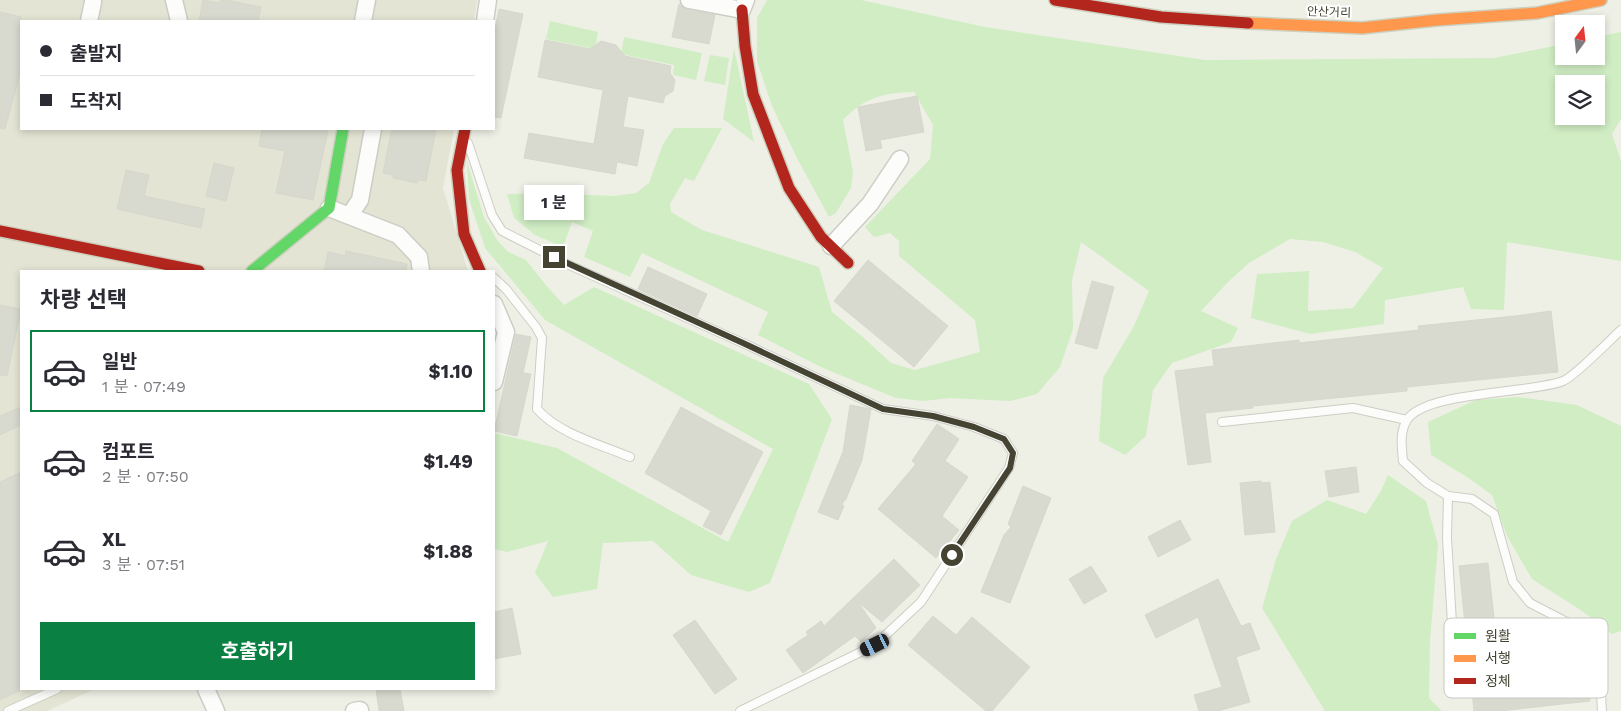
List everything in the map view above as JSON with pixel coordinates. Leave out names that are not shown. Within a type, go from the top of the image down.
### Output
[{"type":"street","points":[[174,0],[179,20]]},
{"type":"street","points":[[363,20],[367,0]]},
{"type":"street","points":[[485,20],[488,0]]},
{"type":"street","points":[[689,0],[744,5],[745,46],[757,102],[789,188],[821,237],[848,263]]},
{"type":"street","name":"안산거리","points":[[1055,0],[1142,14],[1218,22],[1362,28],[1601,0]]},
{"type":"street","points":[[89,20],[92,1]]},
{"type":"street","points":[[253,270],[329,208],[343,130]]},
{"type":"street","points":[[349,216],[360,200],[373,130]]},
{"type":"street","points":[[465,130],[457,170],[464,234],[478,266]]},
{"type":"street","points":[[831,246],[870,204],[900,159]]},
{"type":"street","points":[[329,208],[398,235],[419,257],[420,270]]},
{"type":"street","points":[[0,231],[194,270]]},
{"type":"street","points":[[495,306],[506,332],[495,378]]},
{"type":"street","points":[[206,690],[216,711]]},
{"type":"street","points":[[354,711],[360,710]]},
{"type":"lane","points":[[465,130],[492,215],[502,231],[568,264],[883,409],[933,416],[974,427],[1004,439],[1013,453],[1010,468],[920,602],[875,645],[754,702],[740,711]]},
{"type":"lane","points":[[495,279],[536,327],[542,338],[537,409],[544,417],[570,432],[630,457]]},
{"type":"lane","points":[[1558,618],[1530,603],[1513,582],[1494,514],[1472,499],[1448,496],[1427,483],[1403,461],[1401,434],[1407,420],[1418,409],[1461,397],[1512,391],[1565,380],[1621,330]]},
{"type":"lane","points":[[1222,422],[1353,408],[1407,420]]},
{"type":"lane","points":[[1448,496],[1447,538],[1452,618]]},
{"type":"lane","points":[[8,711],[55,690]]},
{"type":"lane","points":[[1601,698],[1602,711]]},
{"type":"shaded area","points":[[0,0],[477,0],[474,20],[20,20],[20,130],[454,130],[443,188],[468,270],[20,270],[20,690],[93,690],[47,711],[0,711]]},
{"type":"green space","points":[[767,0],[861,0],[985,27],[1205,60],[1494,58],[1555,46],[1555,65],[1605,65],[1605,35],[1621,32],[1621,119],[1612,134],[1621,161],[1621,261],[1507,242],[1504,310],[1471,309],[1463,287],[1385,300],[1384,324],[1310,334],[1251,318],[1257,274],[1309,271],[1308,311],[1353,308],[1383,268],[1355,252],[1323,242],[1290,239],[1249,263],[1201,311],[1238,328],[1231,342],[1172,363],[1153,390],[1146,436],[1125,455],[1099,441],[1103,378],[1134,326],[1149,291],[1081,242],[1072,280],[1073,329],[1060,367],[1037,394],[1010,401],[950,398],[923,401],[896,398],[823,368],[758,335],[768,312],[642,253],[630,277],[584,257],[593,231],[572,222],[563,247],[535,235],[514,218],[507,194],[546,193],[614,196],[636,193],[649,183],[663,144],[674,128],[722,128],[694,181],[685,178],[670,204],[671,212],[702,230],[819,267],[832,312],[891,363],[915,370],[980,352],[975,320],[899,256],[899,241],[890,233],[874,237],[865,227],[930,159],[933,125],[914,92],[884,95],[867,101],[843,120],[853,172],[851,188],[836,213],[829,217],[798,160],[772,106],[757,61],[757,18]]},
{"type":"green space","points":[[550,21],[598,32],[595,49],[546,39]]},
{"type":"green space","points":[[624,37],[702,53],[696,80],[673,75],[674,65],[621,54]]},
{"type":"green space","points":[[734,48],[754,142],[723,119]]},
{"type":"green space","points":[[710,55],[729,58],[725,85],[704,81]]},
{"type":"green space","points":[[467,162],[484,217],[497,240],[508,252],[526,260],[564,305],[594,287],[809,384],[832,419],[770,583],[749,592],[691,575],[653,541],[603,543],[597,589],[553,597],[535,573],[548,541],[507,552],[495,549],[495,433],[557,448],[728,542],[773,449],[545,320],[485,248],[469,199]]},
{"type":"green space","points":[[1518,397],[1577,405],[1621,426],[1621,631],[1612,634],[1608,631],[1608,618],[1591,618],[1532,579],[1507,536],[1492,495],[1431,455],[1428,422],[1476,400]]},
{"type":"green space","points":[[1388,475],[1426,501],[1438,545],[1430,641],[1429,698],[1442,711],[1325,711],[1262,608],[1276,559],[1292,521],[1327,500],[1366,514],[1381,491]]},
{"type":"building","points":[[203,0],[220,3],[220,0],[226,0],[261,7],[258,20],[199,20]]},
{"type":"building","points":[[679,4],[687,10],[715,15],[709,44],[672,37]]},
{"type":"building","points":[[499,9],[523,14],[501,118],[495,117],[495,29]]},
{"type":"building","points":[[0,12],[21,17],[21,20],[20,73],[5,129],[0,128]]},
{"type":"building","points":[[545,40],[590,49],[601,41],[616,45],[625,56],[671,66],[670,73],[675,80],[673,91],[665,96],[663,103],[628,96],[623,127],[644,130],[637,166],[617,162],[615,174],[524,158],[529,133],[594,144],[603,90],[538,77]]},
{"type":"building","points":[[917,96],[924,132],[880,140],[882,148],[866,151],[858,107]]},
{"type":"building","points":[[262,130],[328,131],[313,200],[276,193],[285,151],[259,146]]},
{"type":"building","points":[[392,130],[436,130],[426,181],[418,180],[417,183],[393,178],[393,175],[383,173]]},
{"type":"building","points":[[214,163],[234,168],[226,201],[206,196]]},
{"type":"building","points":[[126,170],[149,175],[144,196],[205,209],[201,228],[117,209]]},
{"type":"building","points":[[346,251],[407,264],[406,270],[324,270],[328,252],[345,256]]},
{"type":"building","points":[[868,260],[948,326],[914,367],[834,301]]},
{"type":"building","points":[[648,267],[707,294],[697,316],[638,289]]},
{"type":"building","points":[[1092,281],[1114,287],[1097,349],[1075,343]]},
{"type":"building","points":[[0,305],[20,309],[20,314],[7,376],[0,375]]},
{"type":"building","points":[[1551,311],[1558,372],[1407,387],[1407,391],[1253,406],[1253,408],[1205,413],[1211,462],[1188,465],[1175,371],[1214,366],[1212,350],[1299,340],[1299,343],[1419,330],[1418,326]]},
{"type":"building","points":[[516,334],[531,337],[523,373],[531,374],[517,436],[495,431]]},
{"type":"building","points":[[850,405],[871,409],[862,460],[846,499],[842,504],[844,506],[838,520],[818,512],[843,452]]},
{"type":"building","points":[[20,407],[20,425],[0,435],[0,416]]},
{"type":"building","points":[[681,407],[763,452],[721,535],[703,526],[711,511],[645,473]]},
{"type":"building","points":[[937,424],[959,439],[945,461],[968,477],[942,516],[959,530],[936,558],[878,509],[916,464],[912,461]]},
{"type":"building","points":[[1356,467],[1359,492],[1329,497],[1325,471]]},
{"type":"building","points":[[20,472],[21,690],[0,700],[0,482]]},
{"type":"building","points":[[1261,481],[1262,483],[1270,482],[1275,532],[1245,535],[1240,483]]},
{"type":"building","points":[[1023,486],[1051,498],[1010,603],[981,592],[1004,535],[1011,527],[1008,524]]},
{"type":"building","points":[[1180,520],[1191,540],[1158,557],[1148,537]]},
{"type":"building","points":[[894,559],[920,585],[882,622],[858,602],[876,628],[861,642],[855,636],[803,673],[786,650],[808,635],[806,632],[821,621],[824,626]]},
{"type":"building","points":[[1488,563],[1494,618],[1464,618],[1459,566]]},
{"type":"building","points":[[1091,566],[1107,591],[1084,604],[1069,579]]},
{"type":"building","points":[[1218,579],[1241,626],[1250,623],[1260,649],[1236,657],[1250,702],[1218,711],[1199,711],[1194,695],[1222,687],[1198,617],[1156,638],[1145,615]]},
{"type":"building","points":[[512,608],[521,654],[495,659],[495,612]]},
{"type":"building","points":[[933,616],[956,635],[972,617],[1030,667],[992,711],[986,711],[908,645]]},
{"type":"building","points":[[695,620],[737,679],[715,694],[673,635]]},
{"type":"building","points":[[376,690],[400,690],[404,711],[379,711]]},
{"type":"building","points":[[1473,698],[1590,698],[1590,701],[1500,711],[1474,711]]},
{"type":"traffic: fast","points":[[253,270],[329,208],[343,130]]},
{"type":"traffic: slow","points":[[1248,23],[1362,28],[1437,20],[1537,13],[1601,0]]},
{"type":"traffic: jam","points":[[1055,0],[1161,17],[1248,23]]},
{"type":"traffic: jam","points":[[742,10],[745,46],[753,94],[789,188],[821,237],[848,263]]},
{"type":"traffic: jam","points":[[465,130],[457,170],[464,234],[480,270]]},
{"type":"traffic: jam","points":[[0,231],[194,270]]},
{"type":"route","points":[[554,257],[883,409],[933,416],[974,427],[1004,439],[1013,453],[1010,468],[952,555]]}]
